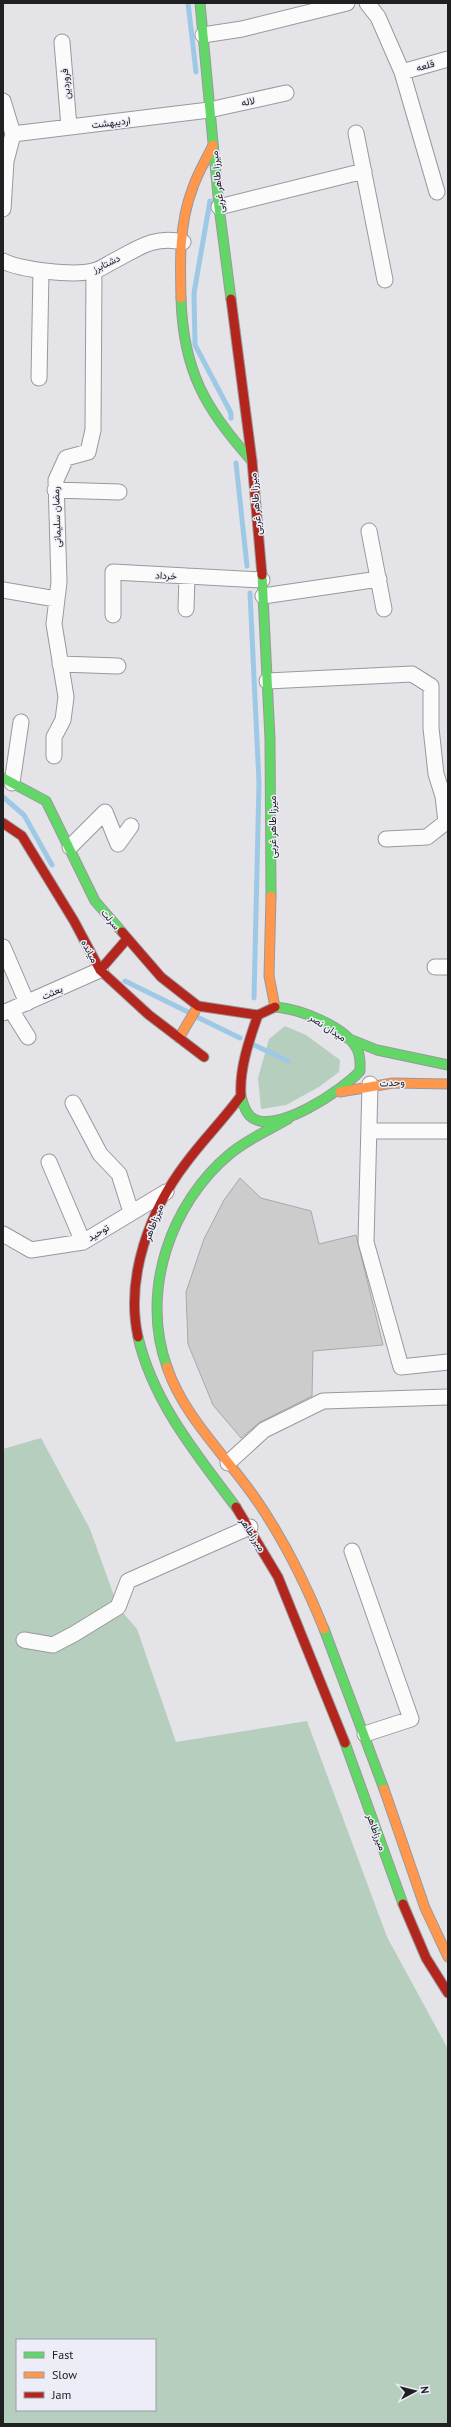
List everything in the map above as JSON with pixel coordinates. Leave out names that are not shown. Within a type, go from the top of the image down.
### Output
[{"type":"main road","name":"میرزا طاهر غربی","points":[[200,3],[219,207],[252,461],[262,580],[272,838],[269,976],[275,1006]]},
{"type":"main road","points":[[213,144],[187,206],[180,272],[184,328],[191,365],[202,395],[231,438],[252,461]]},
{"type":"main road","name":"سرلت","points":[[8,780],[46,801],[70,847],[95,901],[161,976],[197,1007]]},
{"type":"main road","name":"میانده","points":[[3,823],[22,836],[74,921],[101,969],[149,1015],[204,1057]]},
{"type":"main road","points":[[101,969],[128,939]]},
{"type":"main road","points":[[179,1038],[197,1007],[258,1015],[275,1006]]},
{"type":"main road","name":"میدان نصر","points":[[258,1015],[240,1080],[240,1097],[248,1116],[267,1122],[288,1119],[337,1092],[360,1071],[360,1058],[355,1046],[304,1011],[275,1006]]},
{"type":"main road","points":[[344,1037],[377,1050],[448,1065]]},
{"type":"main road","name":"وحدت","points":[[337,1092],[370,1084],[405,1081],[448,1084]]},
{"type":"main road","name":"میرزاطاهر","points":[[240,1097],[221,1124],[187,1162],[166,1192],[150,1227],[136,1285],[135,1321],[142,1353],[164,1406],[190,1446],[250,1527],[279,1577],[332,1706],[412,1931],[430,1969],[448,1993]]},
{"type":"main road","name":"میرزاطاهر","points":[[288,1119],[230,1154],[209,1175],[190,1200],[174,1226],[158,1285],[157,1317],[160,1346],[168,1374],[195,1418],[253,1495],[294,1563],[314,1606],[365,1734],[426,1906],[448,1957]]},
{"type":"street","points":[[202,35],[242,29],[347,3]]},
{"type":"street","points":[[367,3],[378,17],[402,72],[437,192]]},
{"type":"street","name":"فروردین","points":[[62,42],[69,127]]},
{"type":"street","name":"قلعه","points":[[402,72],[448,59]]},
{"type":"street","name":"لاله","points":[[209,110],[286,93]]},
{"type":"street","points":[[3,101],[13,134],[6,160],[3,207]]},
{"type":"street","name":"اردیبهشت","points":[[13,134],[209,110]]},
{"type":"street","points":[[356,133],[385,280]]},
{"type":"street","points":[[219,207],[364,171]]},
{"type":"street","name":"دشتابرز","points":[[3,261],[14,267],[41,271],[94,271],[141,245],[168,238],[183,242]]},
{"type":"street","points":[[39,378],[41,271]]},
{"type":"street","name":"رمضان سلیمانی","points":[[54,756],[54,737],[63,720],[66,697],[54,624],[59,582],[55,490],[56,480],[66,458],[88,452],[93,430],[94,271]]},
{"type":"street","points":[[55,490],[118,492]]},
{"type":"street","points":[[369,531],[384,609]]},
{"type":"street","name":"خرداد","points":[[113,615],[113,572],[262,580]]},
{"type":"street","points":[[186,609],[187,576]]},
{"type":"street","points":[[263,596],[379,579]]},
{"type":"street","points":[[3,590],[56,599]]},
{"type":"street","points":[[60,664],[118,666]]},
{"type":"street","points":[[267,681],[412,674],[431,686],[431,728],[436,774],[445,796],[446,822],[427,837],[386,839]]},
{"type":"street","points":[[8,780],[21,722]]},
{"type":"street","points":[[70,847],[105,812],[118,844],[130,826]]},
{"type":"street","points":[[3,947],[27,1003]]},
{"type":"street","name":"بعثت","points":[[7,1012],[101,969]]},
{"type":"street","points":[[7,1012],[28,1037]]},
{"type":"street","points":[[370,1084],[366,1242],[401,1367],[448,1362]]},
{"type":"street","points":[[73,1103],[100,1154],[119,1174],[131,1212]]},
{"type":"street","points":[[369,1131],[448,1131]]},
{"type":"street","points":[[48,1162],[83,1242]]},
{"type":"street","name":"توحید","points":[[3,1234],[31,1250],[83,1242],[166,1192]]},
{"type":"street","points":[[228,1463],[264,1430],[323,1401],[448,1397]]},
{"type":"street","points":[[24,1640],[53,1645],[118,1607],[128,1581],[250,1527]]},
{"type":"street","points":[[352,1551],[411,1719],[365,1734]]},
{"type":"green space","points":[[285,1026],[306,1035],[340,1060],[339,1072],[319,1087],[286,1105],[261,1109],[258,1078],[269,1039]]},
{"type":"green space","points":[[41,1438],[90,1529],[118,1607],[137,1629],[176,1742],[307,1721],[387,1937],[448,2049],[448,2424],[3,2424],[3,1449]]},
{"type":"building","points":[[240,1178],[261,1198],[311,1211],[319,1244],[356,1235],[383,1345],[313,1351],[312,1396],[260,1422],[241,1438],[213,1405],[188,1344],[186,1292],[204,1239],[224,1200]]},
{"type":"waterway","points":[[188,3],[196,72]]},
{"type":"waterway","points":[[210,201],[194,293],[195,345],[231,413],[231,418]]},
{"type":"waterway","points":[[236,463],[247,566]]},
{"type":"waterway","points":[[250,593],[259,783],[254,998]]},
{"type":"waterway","points":[[3,797],[24,815],[52,865]]},
{"type":"waterway","points":[[125,981],[188,1012]]},
{"type":"waterway","points":[[197,1017],[240,1038]]},
{"type":"waterway","points":[[254,1045],[288,1061]]},
{"type":"traffic: fast","points":[[200,3],[219,207],[231,299]]},
{"type":"traffic: fast","points":[[181,298],[186,347],[192,368],[200,387],[209,406],[221,424],[252,461]]},
{"type":"traffic: fast","points":[[262,575],[270,739],[271,896]]},
{"type":"traffic: fast","points":[[3,778],[46,801],[95,901],[122,932]]},
{"type":"traffic: fast","points":[[241,1096],[245,1109],[250,1116],[261,1121],[275,1121],[291,1116],[324,1099],[352,1079],[360,1071],[360,1060],[357,1049],[343,1033],[309,1015],[285,1008],[275,1007]]},
{"type":"traffic: fast","points":[[347,1038],[377,1050],[448,1065]]},
{"type":"traffic: fast","points":[[167,1367],[159,1338],[157,1309],[159,1280],[166,1251],[177,1223],[191,1197],[210,1173],[231,1153],[251,1139],[288,1119]]},
{"type":"traffic: fast","points":[[138,1337],[145,1361],[165,1406],[206,1468],[236,1507]]},
{"type":"traffic: fast","points":[[324,1629],[384,1789]]},
{"type":"traffic: fast","points":[[345,1743],[403,1904]]},
{"type":"traffic: slow","points":[[181,298],[181,244],[185,216],[194,184],[213,145]]},
{"type":"traffic: slow","points":[[271,896],[269,976],[275,1007]]},
{"type":"traffic: slow","points":[[179,1038],[198,1006]]},
{"type":"traffic: slow","points":[[340,1092],[393,1083],[448,1084]]},
{"type":"traffic: slow","points":[[167,1367],[174,1385],[194,1418],[242,1480],[274,1527],[301,1577],[324,1629]]},
{"type":"traffic: slow","points":[[384,1789],[425,1908],[448,1957]]},
{"type":"traffic: jam","points":[[231,299],[252,461],[262,575]]},
{"type":"traffic: jam","points":[[3,823],[22,836],[74,921],[100,970],[149,1015],[204,1057]]},
{"type":"traffic: jam","points":[[122,932],[161,977],[198,1006],[258,1015]]},
{"type":"traffic: jam","points":[[100,970],[127,939]]},
{"type":"traffic: jam","points":[[241,1096],[243,1066],[258,1015],[275,1007]]},
{"type":"traffic: jam","points":[[138,1337],[135,1314],[135,1291],[138,1268],[152,1223],[161,1202],[186,1163],[240,1097]]},
{"type":"traffic: jam","points":[[236,1507],[278,1577],[345,1743]]},
{"type":"traffic: jam","points":[[403,1904],[426,1958],[448,1993]]}]
